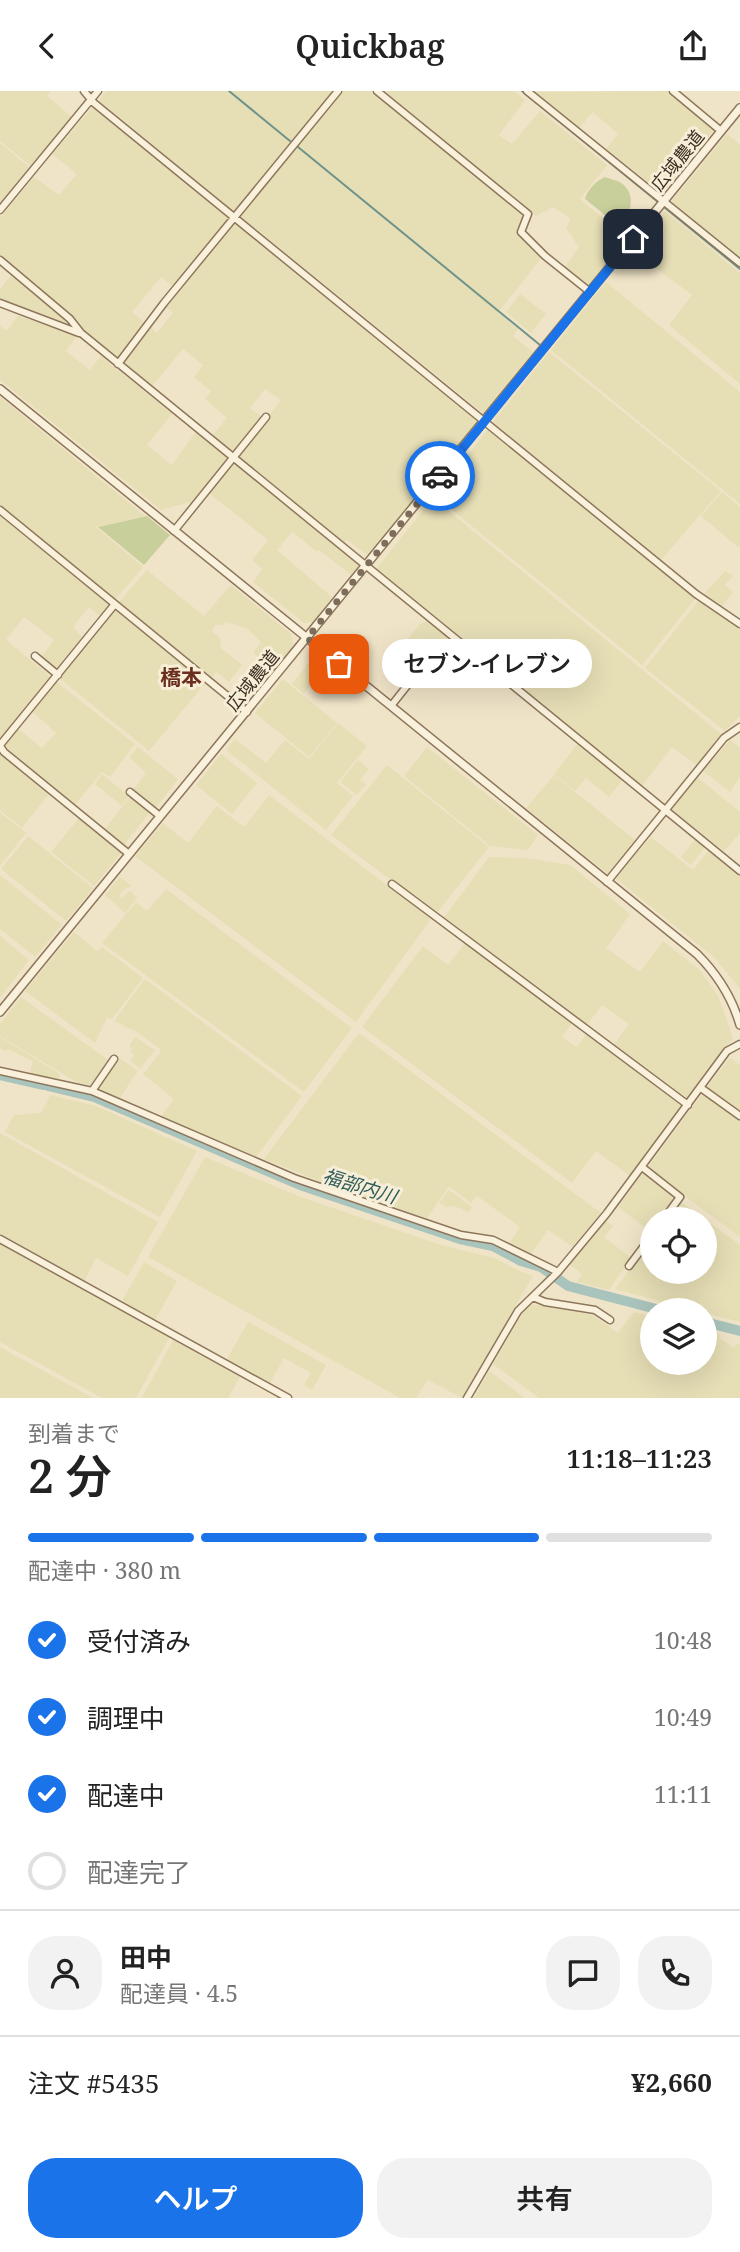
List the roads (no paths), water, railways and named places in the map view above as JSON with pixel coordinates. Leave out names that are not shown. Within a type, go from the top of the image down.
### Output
[{"type":"street","points":[[84,91],[94,103],[696,594],[740,624]]},
{"type":"street","points":[[0,210],[98,91]]},
{"type":"street","points":[[118,363],[338,91]]},
{"type":"street","points":[[377,91],[528,214],[521,233],[590,292]]},
{"type":"street","points":[[527,91],[740,263]]},
{"type":"street","points":[[673,91],[721,131]]},
{"type":"street","name":"広域農道","points":[[0,1012],[740,108]]},
{"type":"street","points":[[0,260],[70,319],[81,333],[740,871]]},
{"type":"street","points":[[0,303],[81,333]]},
{"type":"street","points":[[0,389],[697,954],[712,969],[729,995],[740,1025]]},
{"type":"street","points":[[174,531],[265,417]]},
{"type":"street","points":[[0,510],[247,712]]},
{"type":"street","points":[[115,604],[0,746],[129,854]]},
{"type":"street","points":[[35,656],[58,675]]},
{"type":"street","points":[[391,706],[414,677]]},
{"type":"street","points":[[607,882],[724,738],[740,727]]},
{"type":"street","points":[[130,792],[160,817]]},
{"type":"street","points":[[392,884],[688,1105]]},
{"type":"street","points":[[467,1398],[518,1311],[554,1275],[607,1213],[727,1051],[740,1044]]},
{"type":"street","points":[[92,1091],[114,1059]]},
{"type":"street","points":[[0,1071],[92,1091],[304,1182],[461,1235],[493,1241],[554,1275]]},
{"type":"street","points":[[701,1087],[740,1116]]},
{"type":"street","points":[[642,1167],[680,1197],[673,1207]]},
{"type":"street","points":[[0,1239],[288,1398]]},
{"type":"street","points":[[629,1266],[640,1251]]},
{"type":"street","points":[[533,1297],[545,1302],[594,1310],[610,1320]]},
{"type":"waterway","points":[[229,91],[290,141]]},
{"type":"waterway","points":[[522,91],[658,202]]},
{"type":"waterway","points":[[298,147],[540,345]]},
{"type":"waterway","points":[[664,207],[740,269]]},
{"type":"waterway","name":"福部内川","points":[[0,1075],[44,1085]]},
{"type":"waterway","name":"福部内川","points":[[48,1086],[94,1097],[300,1185],[460,1239],[493,1246],[521,1261],[541,1267],[568,1286],[640,1305]]},
{"type":"waterway","name":"福部内川","points":[[717,1325],[740,1331]]},
{"type":"place","name":"セブン-イレブン","points":[[339,664]]},
{"type":"district","name":"橋本","points":[[181,677]]}]
